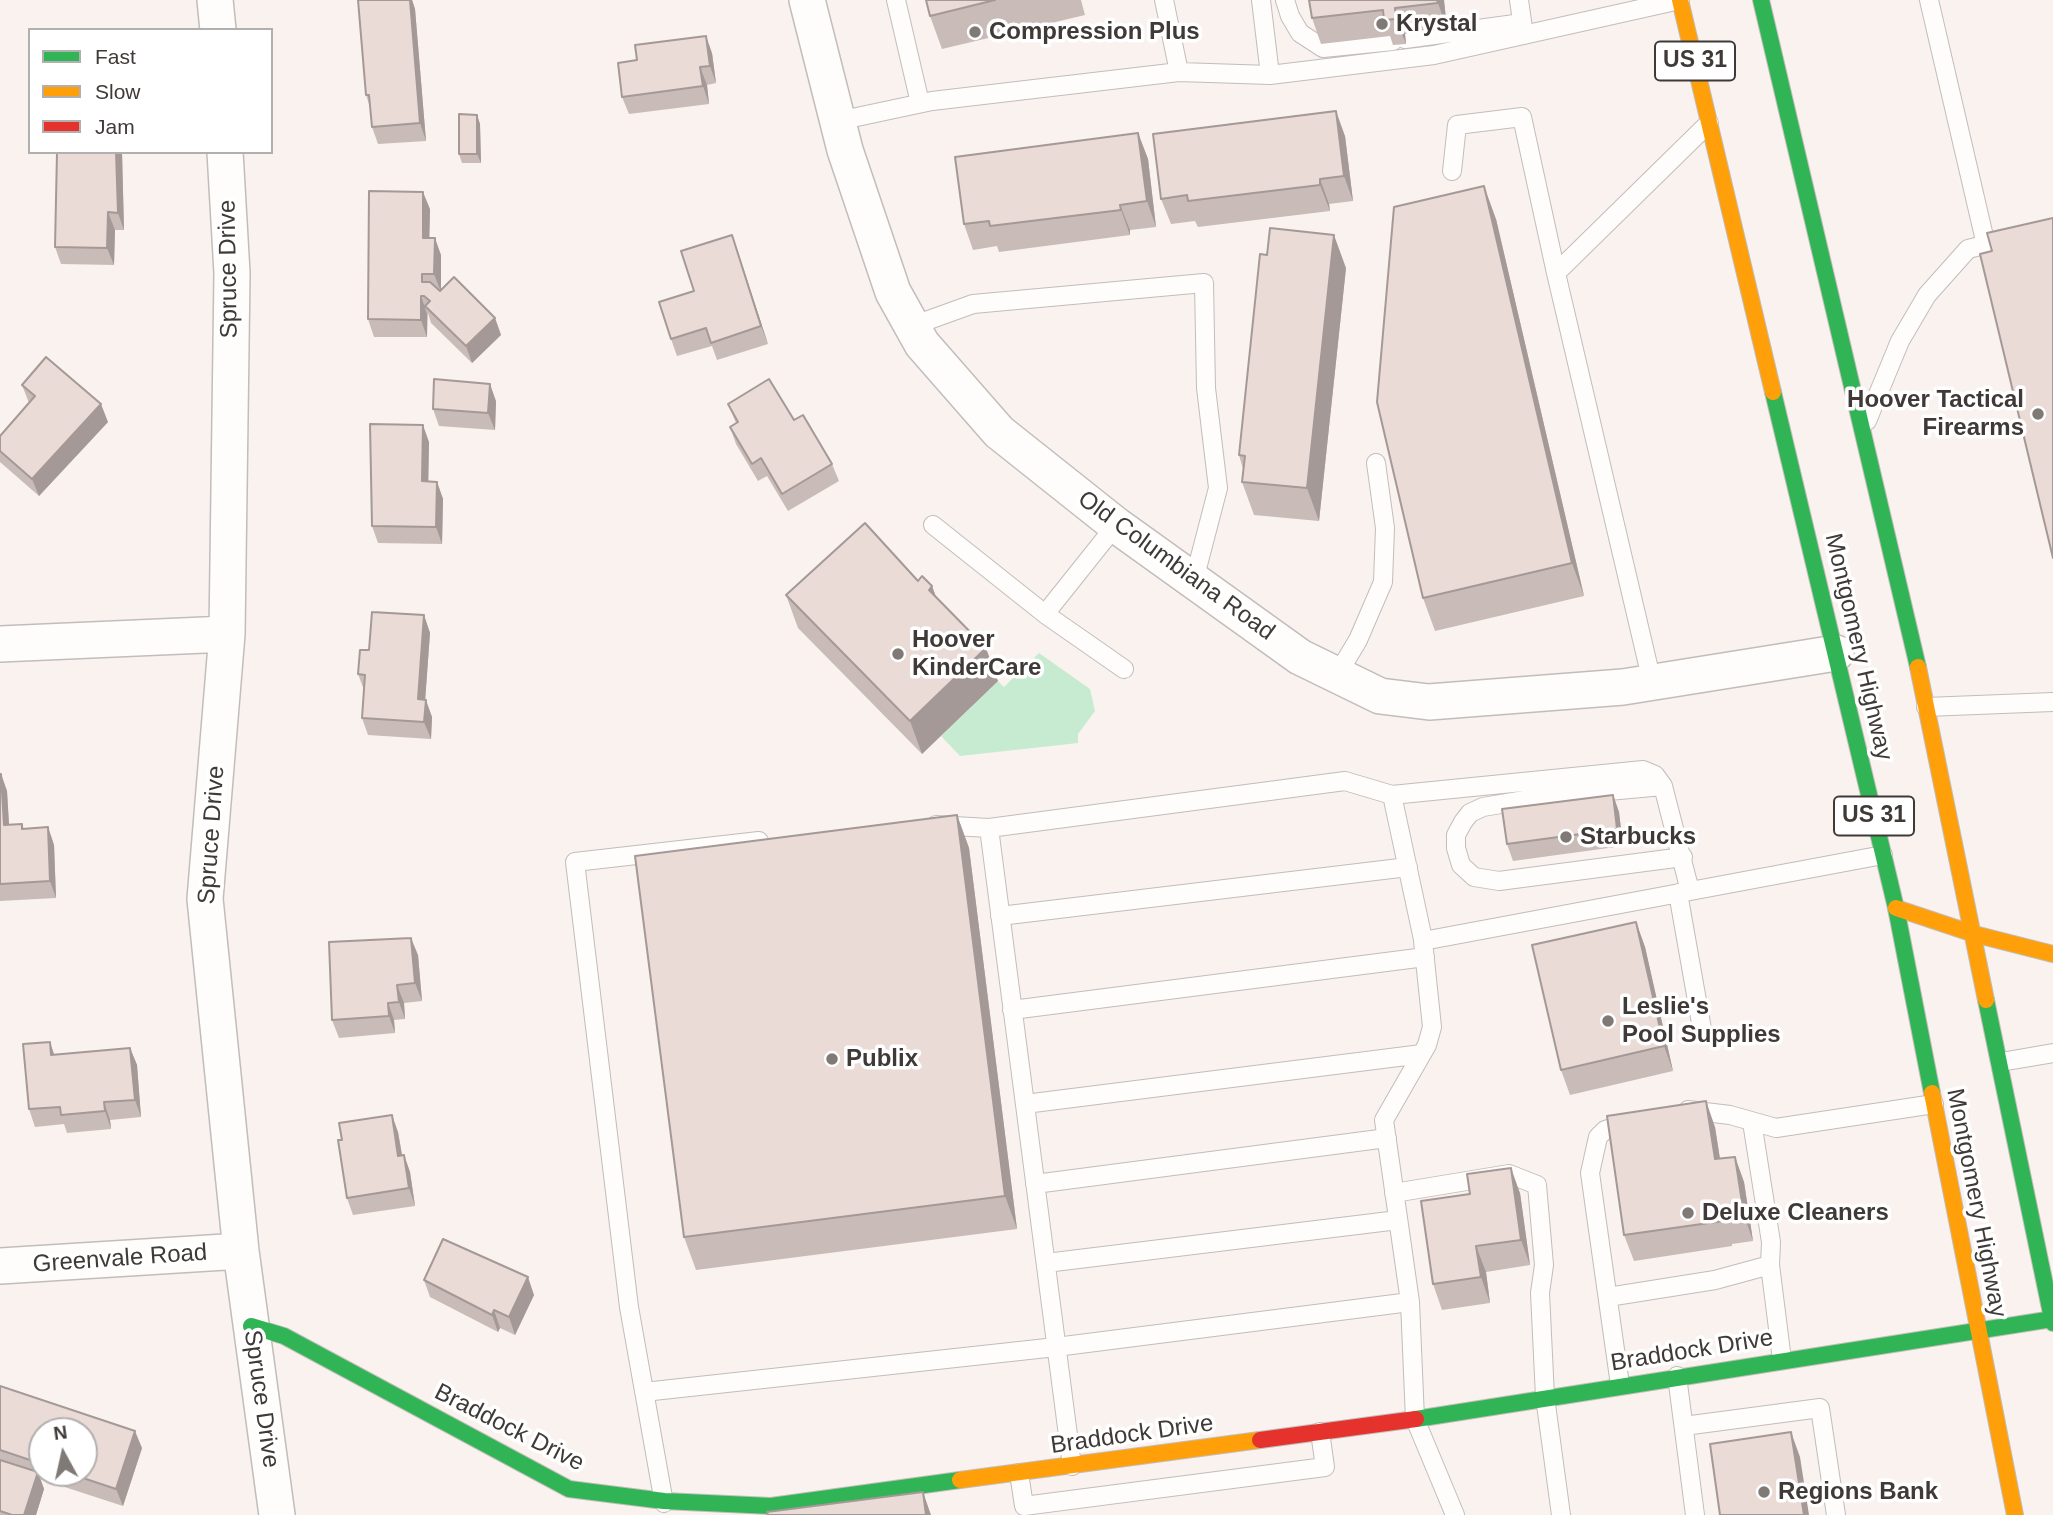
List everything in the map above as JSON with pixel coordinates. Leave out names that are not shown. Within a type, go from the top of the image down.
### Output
[{"type":"main road","name":"Montgomery Highway","points":[[1680,0],[1896,908],[2015,1515]]},
{"type":"main road","name":"US 31","points":[[1761,0],[1926,707],[2053,1320]]},
{"type":"main road","points":[[1896,908],[1973,934],[2053,954]]},
{"type":"main road","name":"Braddock Drive","points":[[251,1326],[284,1336],[569,1489],[665,1508],[771,1506],[1072,1466],[1415,1419],[1545,1396],[1978,1329],[2053,1320]]},
{"type":"street","points":[[215,0],[218,28]]},
{"type":"street","name":"Old Columbiana Road","points":[[807,0],[838,121],[893,292],[912,326],[952,381],[999,432],[1116,525],[1300,657],[1380,696],[1429,702],[1505,698],[1652,682],[1836,653]]},
{"type":"street","name":"Spruce Drive","points":[[225,154],[232,273],[228,634],[205,899],[241,1251],[277,1515]]},
{"type":"street","points":[[0,644],[228,634]]},
{"type":"street","name":"Greenvale Road","points":[[0,1266],[241,1251]]},
{"type":"lane","points":[[896,0],[920,103]]},
{"type":"lane","points":[[1164,0],[1179,72]]},
{"type":"lane","points":[[1261,0],[1270,75]]},
{"type":"lane","points":[[1285,0],[1300,33],[1322,48],[1523,29],[1680,0]]},
{"type":"lane","points":[[1519,0],[1523,29]]},
{"type":"lane","points":[[1929,0],[1986,245]]},
{"type":"lane","points":[[838,121],[920,103],[1179,72],[1270,75],[1434,55],[1523,29]]},
{"type":"lane","points":[[1452,171],[1457,125],[1522,117],[1652,682]]},
{"type":"lane","points":[[1556,273],[1709,123]]},
{"type":"lane","points":[[1863,431],[1900,341],[1927,295],[1968,250],[2053,228]]},
{"type":"lane","points":[[912,326],[973,304],[1203,283],[1206,388],[1217,488],[1194,580]]},
{"type":"lane","points":[[1337,675],[1358,640],[1383,582],[1385,528],[1376,464]]},
{"type":"lane","points":[[933,524],[1045,614],[1124,669]]},
{"type":"lane","points":[[1045,614],[1116,525]]},
{"type":"lane","points":[[1926,707],[2053,702]]},
{"type":"lane","points":[[920,826],[989,828],[1345,781],[1392,795],[1435,793],[1620,770],[1643,770],[1655,775],[1663,786],[1683,857],[1684,892],[1702,1029]]},
{"type":"lane","points":[[1663,786],[1543,797],[1483,807],[1470,813],[1463,822],[1456,835],[1456,848],[1461,865],[1474,877],[1499,881],[1683,857]]},
{"type":"lane","points":[[1392,795],[1424,950]]},
{"type":"lane","points":[[989,828],[1072,1466]]},
{"type":"lane","points":[[665,1508],[629,1307],[575,862],[771,840]]},
{"type":"lane","points":[[1455,1515],[1415,1419],[1410,1302],[1384,1120],[1422,1054],[1432,1027],[1423,941],[1883,855]]},
{"type":"lane","points":[[1000,916],[1408,867]]},
{"type":"lane","points":[[1013,1010],[1424,950]]},
{"type":"lane","points":[[2001,1062],[2053,1053]]},
{"type":"lane","points":[[1025,1104],[1422,1054]]},
{"type":"lane","points":[[1620,1385],[1590,1172],[1598,1137],[1605,1130],[1691,1109],[1776,1128],[1934,1104]]},
{"type":"lane","points":[[1752,1122],[1771,1242],[1770,1265],[1782,1360]]},
{"type":"lane","points":[[1035,1184],[1387,1138]]},
{"type":"lane","points":[[1394,1193],[1509,1174],[1537,1185],[1542,1208],[1544,1265],[1540,1293],[1545,1396],[1561,1515]]},
{"type":"lane","points":[[1046,1263],[1398,1220]]},
{"type":"lane","points":[[2036,1232],[2053,1226]]},
{"type":"lane","points":[[1608,1297],[1715,1280],[1770,1265]]},
{"type":"lane","points":[[644,1392],[1056,1347],[1410,1302]]},
{"type":"lane","points":[[1677,1376],[1695,1515]]},
{"type":"lane","points":[[1684,1426],[1820,1408],[1836,1515]]},
{"type":"lane","points":[[1019,1473],[1024,1506],[1325,1467],[1320,1432]]},
{"type":"green space","points":[[1039,653],[1090,689],[1095,711],[1078,734],[1078,743],[960,756],[941,736],[998,681],[1004,687]]},
{"type":"building","points":[[358,0],[410,0],[420,123],[372,127],[369,95],[366,95]]},
{"type":"building","points":[[926,0],[995,0],[930,16]]},
{"type":"building","points":[[1309,0],[1437,0],[1438,3],[1395,8],[1396,19],[1384,20],[1383,10],[1312,18]]},
{"type":"building","points":[[706,36],[710,66],[700,67],[703,86],[622,97],[618,63],[637,60],[635,45]]},
{"type":"building","points":[[1336,111],[1344,176],[1320,179],[1320,185],[1188,201],[1187,195],[1161,199],[1153,134]]},
{"type":"building","points":[[459,114],[477,115],[477,154],[459,154]]},
{"type":"building","points":[[1138,133],[1147,201],[1120,205],[1121,210],[990,226],[989,221],[964,224],[955,157]]},
{"type":"building","points":[[57,154],[116,154],[118,213],[108,212],[107,248],[55,247]]},
{"type":"building","points":[[1484,186],[1572,563],[1423,598],[1377,402],[1394,207]]},
{"type":"building","points":[[369,191],[423,192],[423,238],[435,238],[434,274],[422,274],[422,282],[430,282],[440,291],[454,277],[495,318],[466,346],[425,306],[430,301],[424,296],[421,296],[421,320],[368,319]]},
{"type":"building","name":"Hoover Tactical Firearms","points":[[2053,218],[2053,558],[1980,254],[1992,251],[1987,233]]},
{"type":"building","points":[[1270,228],[1334,235],[1307,488],[1242,482],[1245,456],[1239,455],[1260,254],[1267,255]]},
{"type":"building","points":[[732,235],[761,326],[711,343],[706,328],[671,339],[659,302],[694,291],[681,251]]},
{"type":"building","points":[[46,357],[101,404],[32,479],[0,451],[0,436],[35,396],[22,385]]},
{"type":"building","points":[[434,379],[490,384],[488,413],[433,409]]},
{"type":"building","points":[[769,379],[794,420],[803,415],[832,464],[782,494],[761,458],[752,464],[730,427],[738,422],[728,404]]},
{"type":"building","points":[[370,424],[423,425],[422,481],[437,482],[436,527],[372,526]]},
{"type":"building","name":"Hoover KinderCare","points":[[865,523],[918,581],[922,576],[932,586],[929,590],[986,648],[910,721],[786,595]]},
{"type":"building","points":[[372,612],[424,615],[418,699],[426,700],[424,722],[362,718],[365,675],[358,674],[360,650],[369,650]]},
{"type":"building","points":[[0,774],[4,825],[22,824],[22,829],[48,827],[50,881],[0,884]]},
{"type":"building","points":[[1613,795],[1617,829],[1507,844],[1502,809]]},
{"type":"building","name":"Publix","points":[[957,815],[1005,1196],[684,1237],[635,856]]},
{"type":"building","name":"Leslie's Pool Supplies","points":[[1636,922],[1664,1046],[1561,1070],[1532,945]]},
{"type":"building","points":[[411,938],[415,983],[397,985],[399,1002],[388,1003],[389,1016],[332,1020],[329,942]]},
{"type":"building","points":[[50,1042],[51,1055],[130,1048],[135,1100],[104,1102],[105,1111],[61,1115],[60,1107],[29,1109],[23,1044]]},
{"type":"building","name":"Deluxe Cleaners","points":[[1706,1101],[1715,1159],[1735,1157],[1744,1215],[1722,1218],[1723,1221],[1624,1235],[1607,1116]]},
{"type":"building","points":[[392,1115],[398,1156],[404,1155],[409,1188],[347,1198],[338,1140],[342,1140],[339,1123]]},
{"type":"building","points":[[1511,1168],[1521,1240],[1476,1246],[1481,1277],[1433,1284],[1421,1201],[1470,1194],[1467,1174]]},
{"type":"building","points":[[443,1239],[528,1277],[509,1317],[494,1310],[492,1315],[424,1280]]},
{"type":"building","points":[[0,1386],[93,1417],[28,1417],[28,1459],[0,1450]]},
{"type":"building","points":[[98,1419],[135,1431],[116,1489],[98,1483]]},
{"type":"building","name":"Regions Bank","points":[[1791,1432],[1804,1515],[1720,1515],[1710,1444]]},
{"type":"building","points":[[0,1460],[28,1469],[28,1487],[33,1487],[24,1515],[0,1511]]},
{"type":"building","points":[[923,1492],[926,1515],[768,1515],[767,1512]]},
{"type":"traffic: fast","points":[[1761,0],[1918,667]]},
{"type":"traffic: fast","points":[[1773,392],[1896,908],[1932,1093]]},
{"type":"traffic: fast","points":[[1986,1000],[2053,1323]]},
{"type":"traffic: fast","points":[[1416,1419],[2053,1319]]},
{"type":"traffic: fast","points":[[251,1326],[284,1336],[569,1489],[664,1501],[771,1506],[960,1480]]},
{"type":"traffic: slow","points":[[1680,0],[1773,392]]},
{"type":"traffic: slow","points":[[1918,667],[1986,1000]]},
{"type":"traffic: slow","points":[[1896,908],[1974,934],[2053,954]]},
{"type":"traffic: slow","points":[[1932,1093],[2015,1515]]},
{"type":"traffic: slow","points":[[960,1480],[1260,1440]]},
{"type":"traffic: jam","points":[[1260,1440],[1416,1419]]},
{"type":"place","name":"Krystal","points":[[1382,24]]},
{"type":"place","name":"Compression Plus","points":[[975,32]]},
{"type":"place","name":"Hoover Tactical Firearms","points":[[2038,414]]},
{"type":"place","name":"Hoover KinderCare","points":[[898,654]]},
{"type":"place","name":"Starbucks","points":[[1566,837]]},
{"type":"place","name":"Leslie's Pool Supplies","points":[[1608,1021]]},
{"type":"place","name":"Publix","points":[[832,1059]]},
{"type":"place","name":"Deluxe Cleaners","points":[[1688,1213]]},
{"type":"place","name":"Regions Bank","points":[[1764,1492]]}]
